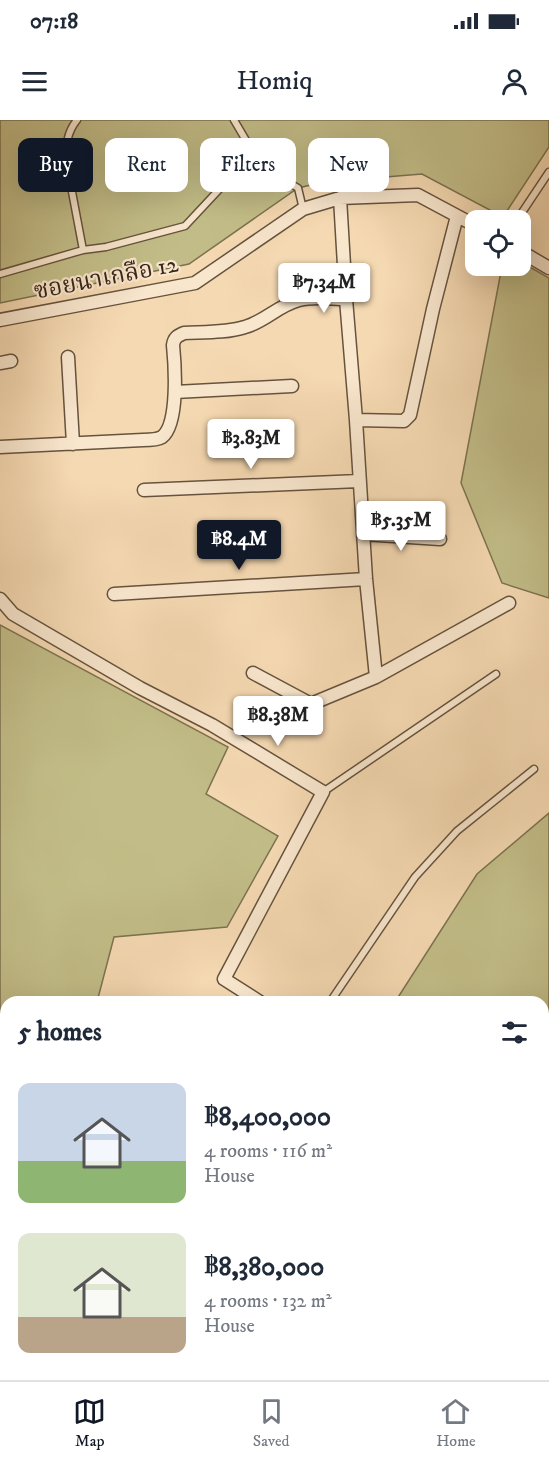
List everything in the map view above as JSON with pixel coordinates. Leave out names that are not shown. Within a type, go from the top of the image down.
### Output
[{"type":"street","name":"ซอยนาเกลือ 12","points":[[0,320],[195,282],[303,209],[340,198],[418,195],[465,220]]},
{"type":"street","points":[[340,198],[366,579],[376,677]]},
{"type":"street","points":[[356,420],[399,421],[407,419],[410,415],[433,309],[457,216]]},
{"type":"street","points":[[531,257],[549,268]]},
{"type":"street","points":[[0,447],[161,438],[170,424],[176,392],[173,345],[177,336],[184,333],[247,327],[299,300],[346,299]]},
{"type":"street","points":[[68,357],[73,444]]},
{"type":"street","points":[[176,392],[292,386]]},
{"type":"street","points":[[144,490],[359,481]]},
{"type":"street","points":[[363,534],[440,539]]},
{"type":"street","points":[[114,594],[366,579]]},
{"type":"street","points":[[0,599],[13,614],[140,688],[212,725],[323,792],[224,979],[251,996]]},
{"type":"street","points":[[253,673],[311,704],[376,677],[509,603]]},
{"type":"lane","points":[[77,120],[67,138],[66,160],[83,250]]},
{"type":"lane","points":[[234,120],[245,138]]},
{"type":"lane","points":[[524,210],[549,172]]},
{"type":"lane","points":[[296,187],[303,209]]},
{"type":"lane","points":[[0,274],[83,250],[106,247],[185,226],[217,192]]},
{"type":"lane","points":[[323,792],[496,674]]},
{"type":"lane","points":[[334,996],[415,877],[457,831],[534,769]]},
{"type":"shaded area","points":[[0,120],[549,120],[549,147],[508,210],[490,210],[422,174],[389,177],[389,138],[308,138],[308,186],[296,189],[296,138],[200,138],[200,192],[292,192],[189,264],[0,303]]},
{"type":"shaded area","points":[[531,268],[549,278],[549,598],[502,583],[461,483],[500,276],[531,276]]},
{"type":"shaded area","points":[[0,625],[228,747],[206,794],[278,836],[227,927],[114,937],[99,996],[0,996]]},
{"type":"shaded area","points":[[549,813],[549,996],[399,996],[477,874]]}]
